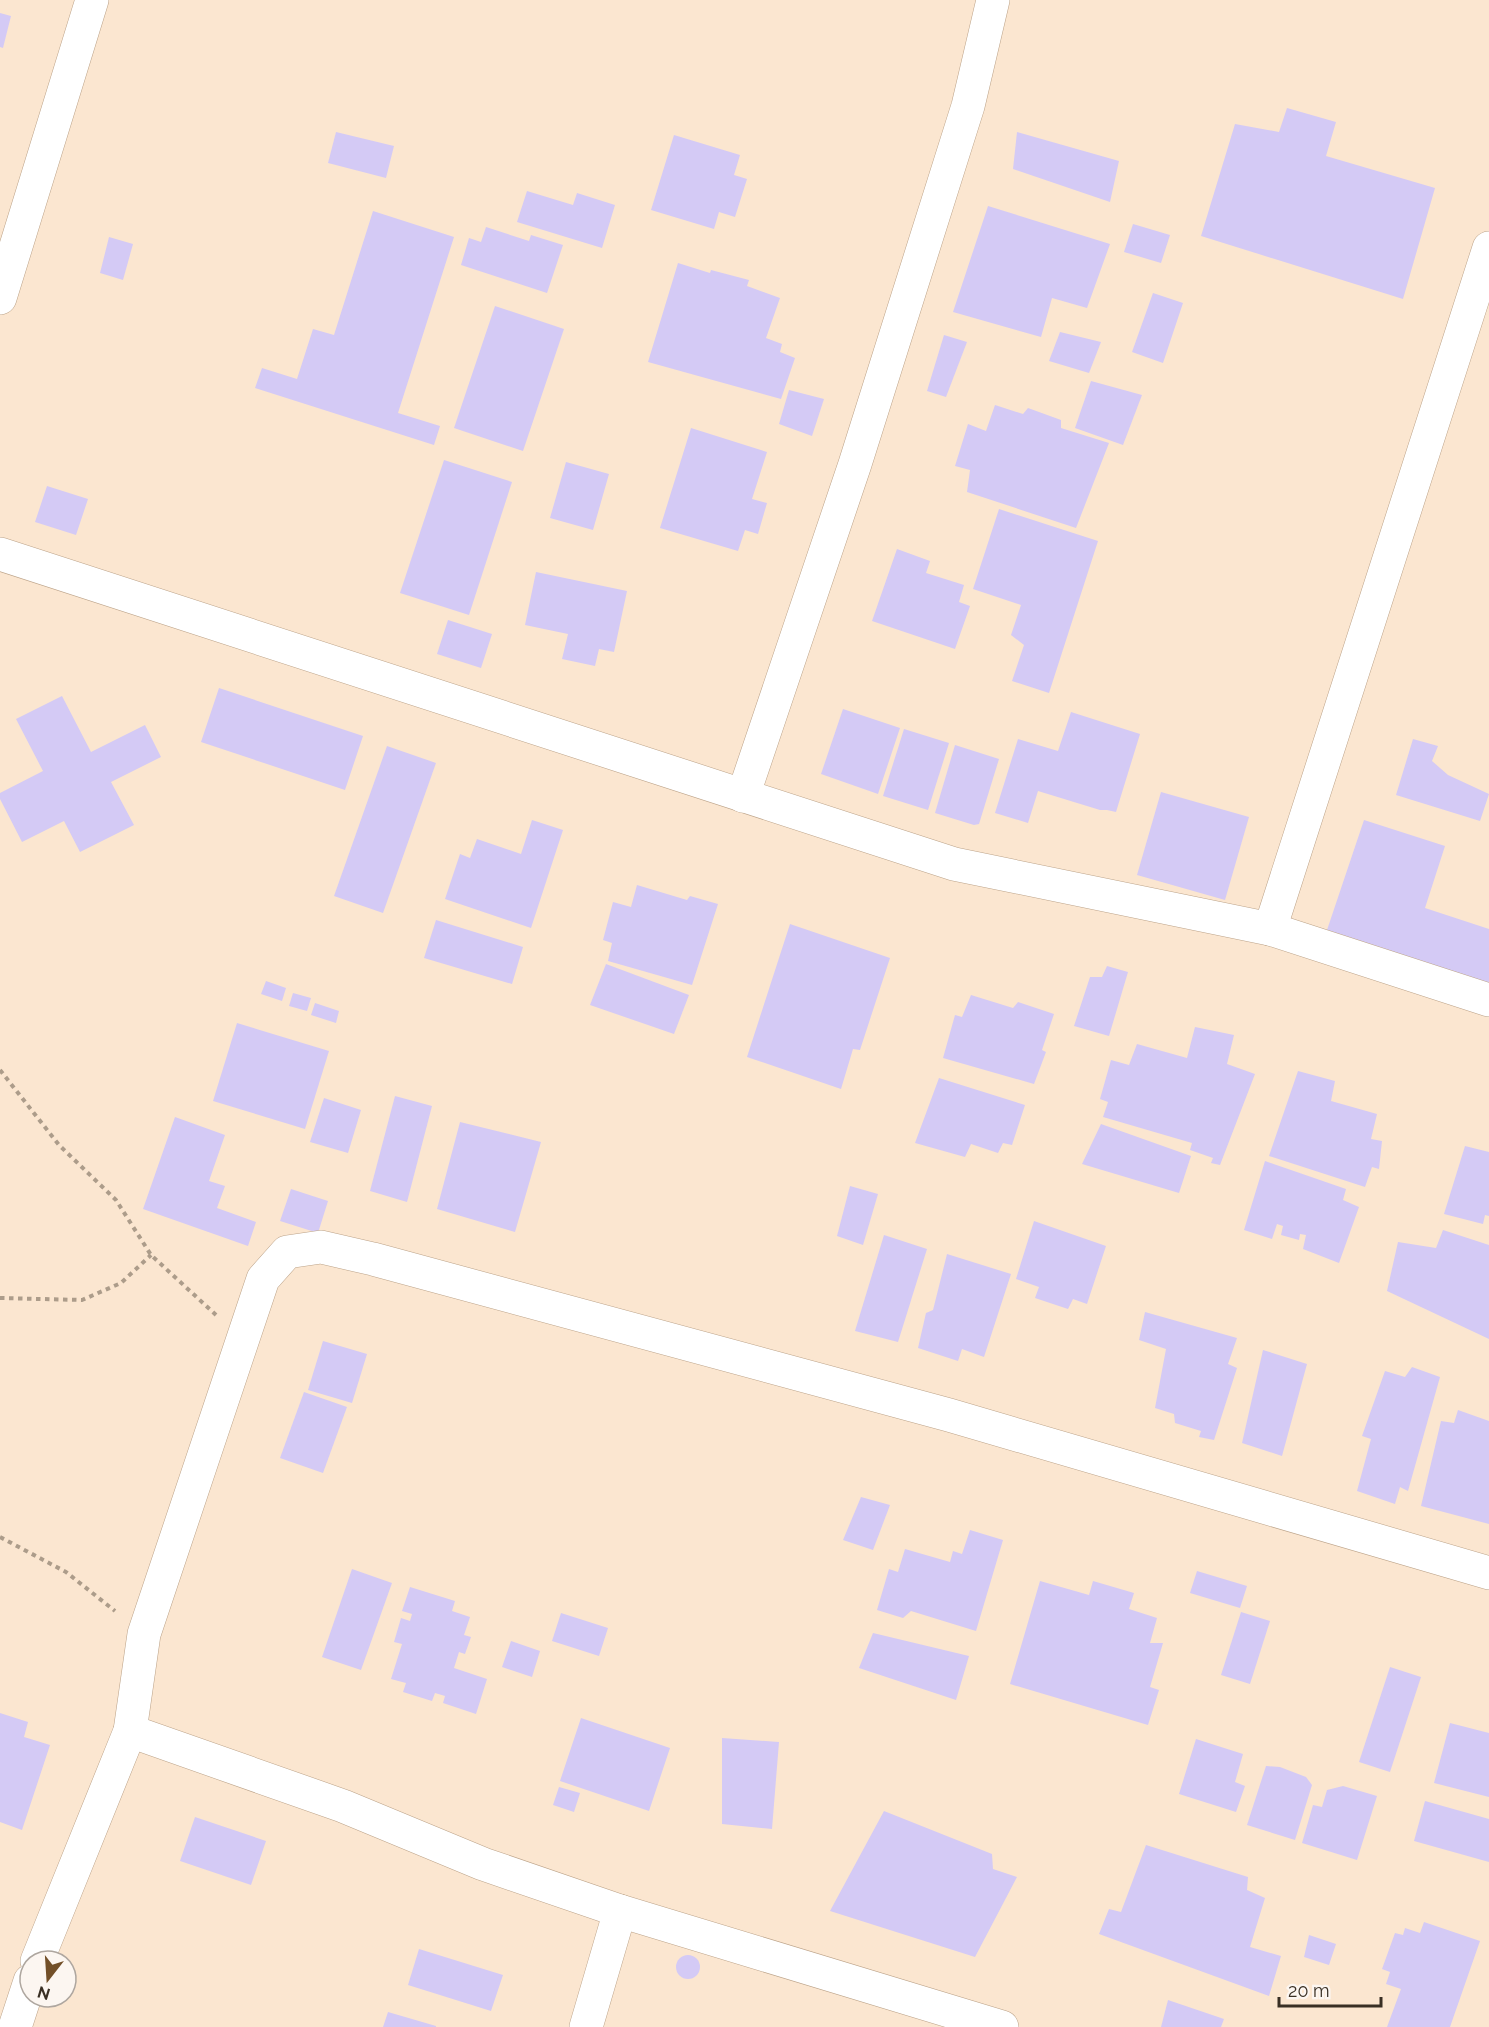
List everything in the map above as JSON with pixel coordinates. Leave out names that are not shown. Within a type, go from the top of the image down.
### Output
[{"type":"street","points":[[0,298],[92,0]]},
{"type":"street","points":[[743,796],[859,453],[968,106],[993,0]]},
{"type":"street","points":[[1270,929],[1489,248]]},
{"type":"street","points":[[0,554],[954,864],[1270,929],[1489,999]]},
{"type":"street","points":[[42,1949],[130,1731],[144,1634],[263,1279],[287,1252],[321,1247],[373,1259],[950,1415],[1489,1573]]},
{"type":"street","points":[[130,1731],[343,1806],[483,1864],[620,1911],[1002,2027]]},
{"type":"street","points":[[586,2027],[620,1911]]},
{"type":"street","points":[[15,2027],[21,2009]]},
{"type":"path","points":[[0,1070],[59,1145],[117,1200],[151,1255],[242,1341]]},
{"type":"path","points":[[0,1298],[82,1299],[121,1283],[151,1255]]},
{"type":"path","points":[[0,1537],[66,1572],[144,1634]]},
{"type":"building","points":[[0,13],[11,16],[3,48],[0,47]]},
{"type":"building","points":[[1287,108],[1336,122],[1326,156],[1435,188],[1403,299],[1201,236],[1235,124],[1279,132]]},
{"type":"building","points":[[336,132],[394,146],[386,178],[328,163]]},
{"type":"building","points":[[1017,132],[1119,161],[1110,202],[1013,169]]},
{"type":"building","points":[[674,135],[740,155],[734,175],[747,179],[735,217],[719,212],[714,229],[651,210]]},
{"type":"building","points":[[527,191],[573,205],[577,193],[615,205],[602,248],[517,222]]},
{"type":"building","points":[[988,206],[1110,244],[1087,308],[1052,298],[1041,337],[953,312]]},
{"type":"building","points":[[373,211],[454,237],[398,413],[440,426],[434,445],[255,388],[262,368],[297,379],[313,329],[334,335]]},
{"type":"building","points":[[1133,224],[1170,235],[1161,263],[1124,252]]},
{"type":"building","points":[[486,227],[529,241],[531,235],[563,245],[547,293],[461,265],[469,238],[481,242]]},
{"type":"building","points":[[109,237],[133,244],[123,280],[100,273]]},
{"type":"building","points":[[678,263],[710,273],[711,270],[749,280],[747,286],[780,298],[766,338],[782,344],[780,352],[795,358],[781,399],[648,362]]},
{"type":"building","points":[[1153,293],[1183,303],[1163,363],[1132,352]]},
{"type":"building","points":[[495,306],[564,329],[523,451],[454,428]]},
{"type":"building","points":[[1060,332],[1101,342],[1089,373],[1049,361]]},
{"type":"building","points":[[944,335],[967,342],[946,397],[927,391]]},
{"type":"building","points":[[1091,381],[1142,395],[1123,445],[1075,428]]},
{"type":"building","points":[[789,390],[824,399],[812,436],[779,424]]},
{"type":"building","points":[[995,405],[1023,414],[1028,408],[1061,420],[1061,428],[1109,443],[1076,528],[967,492],[970,470],[955,466],[968,424],[986,431]]},
{"type":"building","points":[[691,428],[767,452],[752,499],[767,503],[758,534],[745,530],[738,551],[660,528]]},
{"type":"building","points":[[444,460],[512,482],[469,615],[400,593]]},
{"type":"building","points":[[566,462],[609,474],[593,530],[550,518]]},
{"type":"building","points":[[47,486],[88,499],[76,535],[35,522]]},
{"type":"building","points":[[999,509],[1098,541],[1049,693],[1012,681],[1024,645],[1011,635],[1021,605],[973,589]]},
{"type":"building","points":[[897,549],[930,561],[926,573],[964,585],[959,602],[970,606],[955,649],[872,621]]},
{"type":"building","points":[[536,572],[627,591],[614,652],[599,649],[595,666],[562,659],[568,634],[525,625]]},
{"type":"building","points":[[448,620],[492,634],[481,668],[437,654]]},
{"type":"building","points":[[219,688],[363,736],[345,790],[201,742]]},
{"type":"building","points":[[62,696],[91,752],[145,725],[161,757],[111,782],[134,825],[80,852],[64,821],[22,842],[0,799],[0,793],[43,771],[16,719]]},
{"type":"building","points":[[843,709],[900,728],[878,794],[821,774]]},
{"type":"building","points":[[1071,712],[1140,734],[1116,812],[1100,810],[1038,791],[1028,823],[995,813],[1018,739],[1058,751]]},
{"type":"building","points":[[904,729],[949,743],[928,810],[883,796]]},
{"type":"building","points":[[1413,739],[1438,746],[1432,761],[1448,775],[1489,794],[1480,821],[1396,795]]},
{"type":"building","points":[[955,745],[999,759],[979,824],[974,825],[935,813]]},
{"type":"building","points":[[387,746],[436,763],[383,913],[334,896]]},
{"type":"building","points":[[1161,792],[1249,817],[1225,900],[1137,875]]},
{"type":"building","points":[[532,820],[563,830],[531,928],[445,899],[460,854],[470,858],[477,839],[521,854]]},
{"type":"building","points":[[1364,820],[1445,846],[1425,908],[1489,929],[1489,983],[1327,930]]},
{"type":"building","points":[[637,885],[687,900],[690,896],[718,904],[692,985],[608,961],[612,943],[603,940],[613,902],[631,907]]},
{"type":"building","points":[[436,920],[523,947],[512,984],[424,958]]},
{"type":"building","points":[[790,924],[890,958],[860,1050],[853,1049],[841,1089],[747,1057]]},
{"type":"building","points":[[606,964],[689,995],[674,1034],[590,1005]]},
{"type":"building","points":[[1107,966],[1128,972],[1109,1036],[1074,1026],[1090,977],[1102,977]]},
{"type":"building","points":[[266,981],[286,988],[282,1001],[261,994]]},
{"type":"building","points":[[293,993],[311,998],[307,1011],[289,1006]]},
{"type":"building","points":[[971,995],[1013,1008],[1018,1002],[1054,1014],[1042,1050],[1046,1052],[1034,1084],[943,1058],[955,1015],[962,1017]]},
{"type":"building","points":[[315,1003],[339,1011],[336,1023],[311,1015]]},
{"type":"building","points":[[237,1023],[329,1051],[305,1129],[213,1101]]},
{"type":"building","points":[[1195,1027],[1234,1035],[1227,1064],[1255,1074],[1220,1165],[1211,1163],[1213,1158],[1190,1150],[1192,1143],[1103,1117],[1108,1102],[1100,1099],[1111,1060],[1129,1065],[1137,1044],[1187,1058]]},
{"type":"building","points":[[1298,1071],[1335,1081],[1331,1101],[1377,1114],[1371,1139],[1382,1141],[1379,1169],[1372,1167],[1365,1187],[1269,1156]]},
{"type":"building","points":[[939,1078],[1025,1105],[1012,1145],[1003,1143],[998,1153],[971,1144],[965,1157],[915,1143]]},
{"type":"building","points":[[395,1096],[432,1106],[407,1202],[370,1191]]},
{"type":"building","points":[[324,1098],[361,1110],[348,1153],[310,1142]]},
{"type":"building","points":[[175,1117],[225,1135],[209,1181],[225,1186],[217,1208],[256,1222],[248,1246],[143,1209]]},
{"type":"building","points":[[460,1122],[541,1142],[515,1232],[437,1209]]},
{"type":"building","points":[[1101,1124],[1191,1156],[1179,1193],[1082,1164]]},
{"type":"building","points":[[1465,1146],[1489,1152],[1489,1216],[1485,1215],[1483,1224],[1444,1214]]},
{"type":"building","points":[[1265,1161],[1346,1189],[1343,1200],[1359,1207],[1339,1263],[1303,1249],[1306,1235],[1300,1234],[1299,1240],[1281,1235],[1283,1226],[1277,1224],[1272,1239],[1244,1230]]},
{"type":"building","points":[[850,1186],[878,1194],[863,1245],[837,1236]]},
{"type":"building","points":[[291,1189],[328,1201],[318,1233],[280,1221]]},
{"type":"building","points":[[1034,1221],[1106,1246],[1087,1304],[1073,1299],[1068,1309],[1035,1298],[1039,1287],[1016,1279]]},
{"type":"building","points":[[1443,1230],[1489,1245],[1489,1339],[1387,1291],[1398,1242],[1436,1248]]},
{"type":"building","points":[[884,1235],[927,1249],[898,1342],[855,1331]]},
{"type":"building","points":[[947,1254],[1011,1274],[984,1357],[962,1349],[958,1361],[918,1348],[926,1313],[933,1310]]},
{"type":"building","points":[[1145,1312],[1237,1338],[1228,1364],[1237,1368],[1214,1440],[1199,1437],[1201,1431],[1175,1423],[1174,1414],[1155,1408],[1166,1349],[1139,1340]]},
{"type":"building","points":[[323,1341],[367,1354],[352,1403],[308,1390]]},
{"type":"building","points":[[1263,1350],[1307,1364],[1282,1456],[1242,1443]]},
{"type":"building","points":[[1412,1367],[1440,1377],[1408,1491],[1400,1487],[1395,1504],[1357,1491],[1371,1439],[1362,1436],[1385,1371],[1405,1377]]},
{"type":"building","points":[[304,1392],[347,1407],[323,1473],[280,1458]]},
{"type":"building","points":[[1458,1410],[1489,1421],[1489,1524],[1421,1506],[1441,1421],[1454,1423]]},
{"type":"building","points":[[861,1497],[890,1505],[873,1550],[843,1540]]},
{"type":"building","points":[[970,1530],[1003,1540],[976,1631],[911,1611],[903,1618],[877,1610],[889,1569],[898,1572],[905,1549],[950,1562],[953,1551],[962,1554]]},
{"type":"building","points":[[352,1569],[392,1583],[361,1670],[322,1657]]},
{"type":"building","points":[[1197,1571],[1247,1586],[1240,1608],[1190,1593]]},
{"type":"building","points":[[1040,1581],[1089,1595],[1093,1581],[1134,1593],[1129,1609],[1157,1618],[1150,1643],[1163,1643],[1150,1687],[1159,1690],[1148,1725],[1010,1684]]},
{"type":"building","points":[[410,1587],[455,1601],[452,1611],[470,1617],[464,1635],[471,1637],[465,1654],[459,1652],[454,1668],[487,1679],[476,1714],[443,1703],[445,1696],[435,1693],[432,1701],[403,1692],[406,1683],[391,1679],[402,1644],[394,1642],[401,1618],[410,1621],[412,1614],[402,1611]]},
{"type":"building","points":[[1241,1612],[1270,1621],[1250,1684],[1221,1675]]},
{"type":"building","points":[[561,1613],[608,1628],[599,1656],[552,1641]]},
{"type":"building","points":[[873,1633],[969,1656],[956,1700],[859,1668]]},
{"type":"building","points":[[511,1641],[540,1651],[532,1677],[502,1667]]},
{"type":"building","points":[[1390,1667],[1421,1677],[1390,1772],[1359,1762]]},
{"type":"building","points":[[0,1713],[28,1722],[24,1737],[50,1745],[22,1830],[0,1822]]},
{"type":"building","points":[[581,1718],[670,1748],[649,1811],[560,1781]]},
{"type":"building","points":[[1450,1723],[1489,1733],[1489,1797],[1434,1783]]},
{"type":"building","points":[[722,1738],[779,1742],[772,1829],[722,1824]]},
{"type":"building","points":[[1196,1739],[1243,1754],[1235,1782],[1245,1786],[1236,1812],[1179,1794]]},
{"type":"building","points":[[1266,1766],[1280,1767],[1306,1777],[1312,1785],[1295,1840],[1247,1825]]},
{"type":"building","points":[[1343,1786],[1377,1796],[1357,1860],[1302,1843],[1313,1805],[1322,1807],[1327,1790]]},
{"type":"building","points":[[559,1787],[580,1793],[574,1812],[553,1805]]},
{"type":"building","points":[[1425,1801],[1489,1819],[1489,1862],[1414,1841]]},
{"type":"building","points":[[884,1811],[992,1854],[993,1869],[1017,1877],[975,1957],[830,1911]]},
{"type":"building","points":[[195,1817],[266,1841],[251,1885],[180,1861]]},
{"type":"building","points":[[1146,1845],[1248,1877],[1247,1890],[1265,1898],[1250,1947],[1281,1956],[1269,1996],[1099,1934],[1109,1909],[1121,1912]]},
{"type":"building","points":[[1424,1922],[1480,1941],[1450,2027],[1387,2027],[1401,1989],[1386,1984],[1390,1972],[1382,1969],[1395,1933],[1403,1935],[1405,1928],[1420,1933]]},
{"type":"building","points":[[1309,1935],[1336,1944],[1329,1965],[1304,1957]]},
{"type":"building","points":[[419,1949],[503,1975],[491,2011],[408,1985]]},
{"type":"building","points":[[683,1955],[693,1955],[700,1962],[700,1972],[693,1979],[683,1979],[676,1972],[676,1962]]},
{"type":"building","points":[[1168,2000],[1224,2019],[1221,2027],[1161,2027]]},
{"type":"building","points":[[388,2012],[436,2026],[436,2027],[383,2027]]}]
